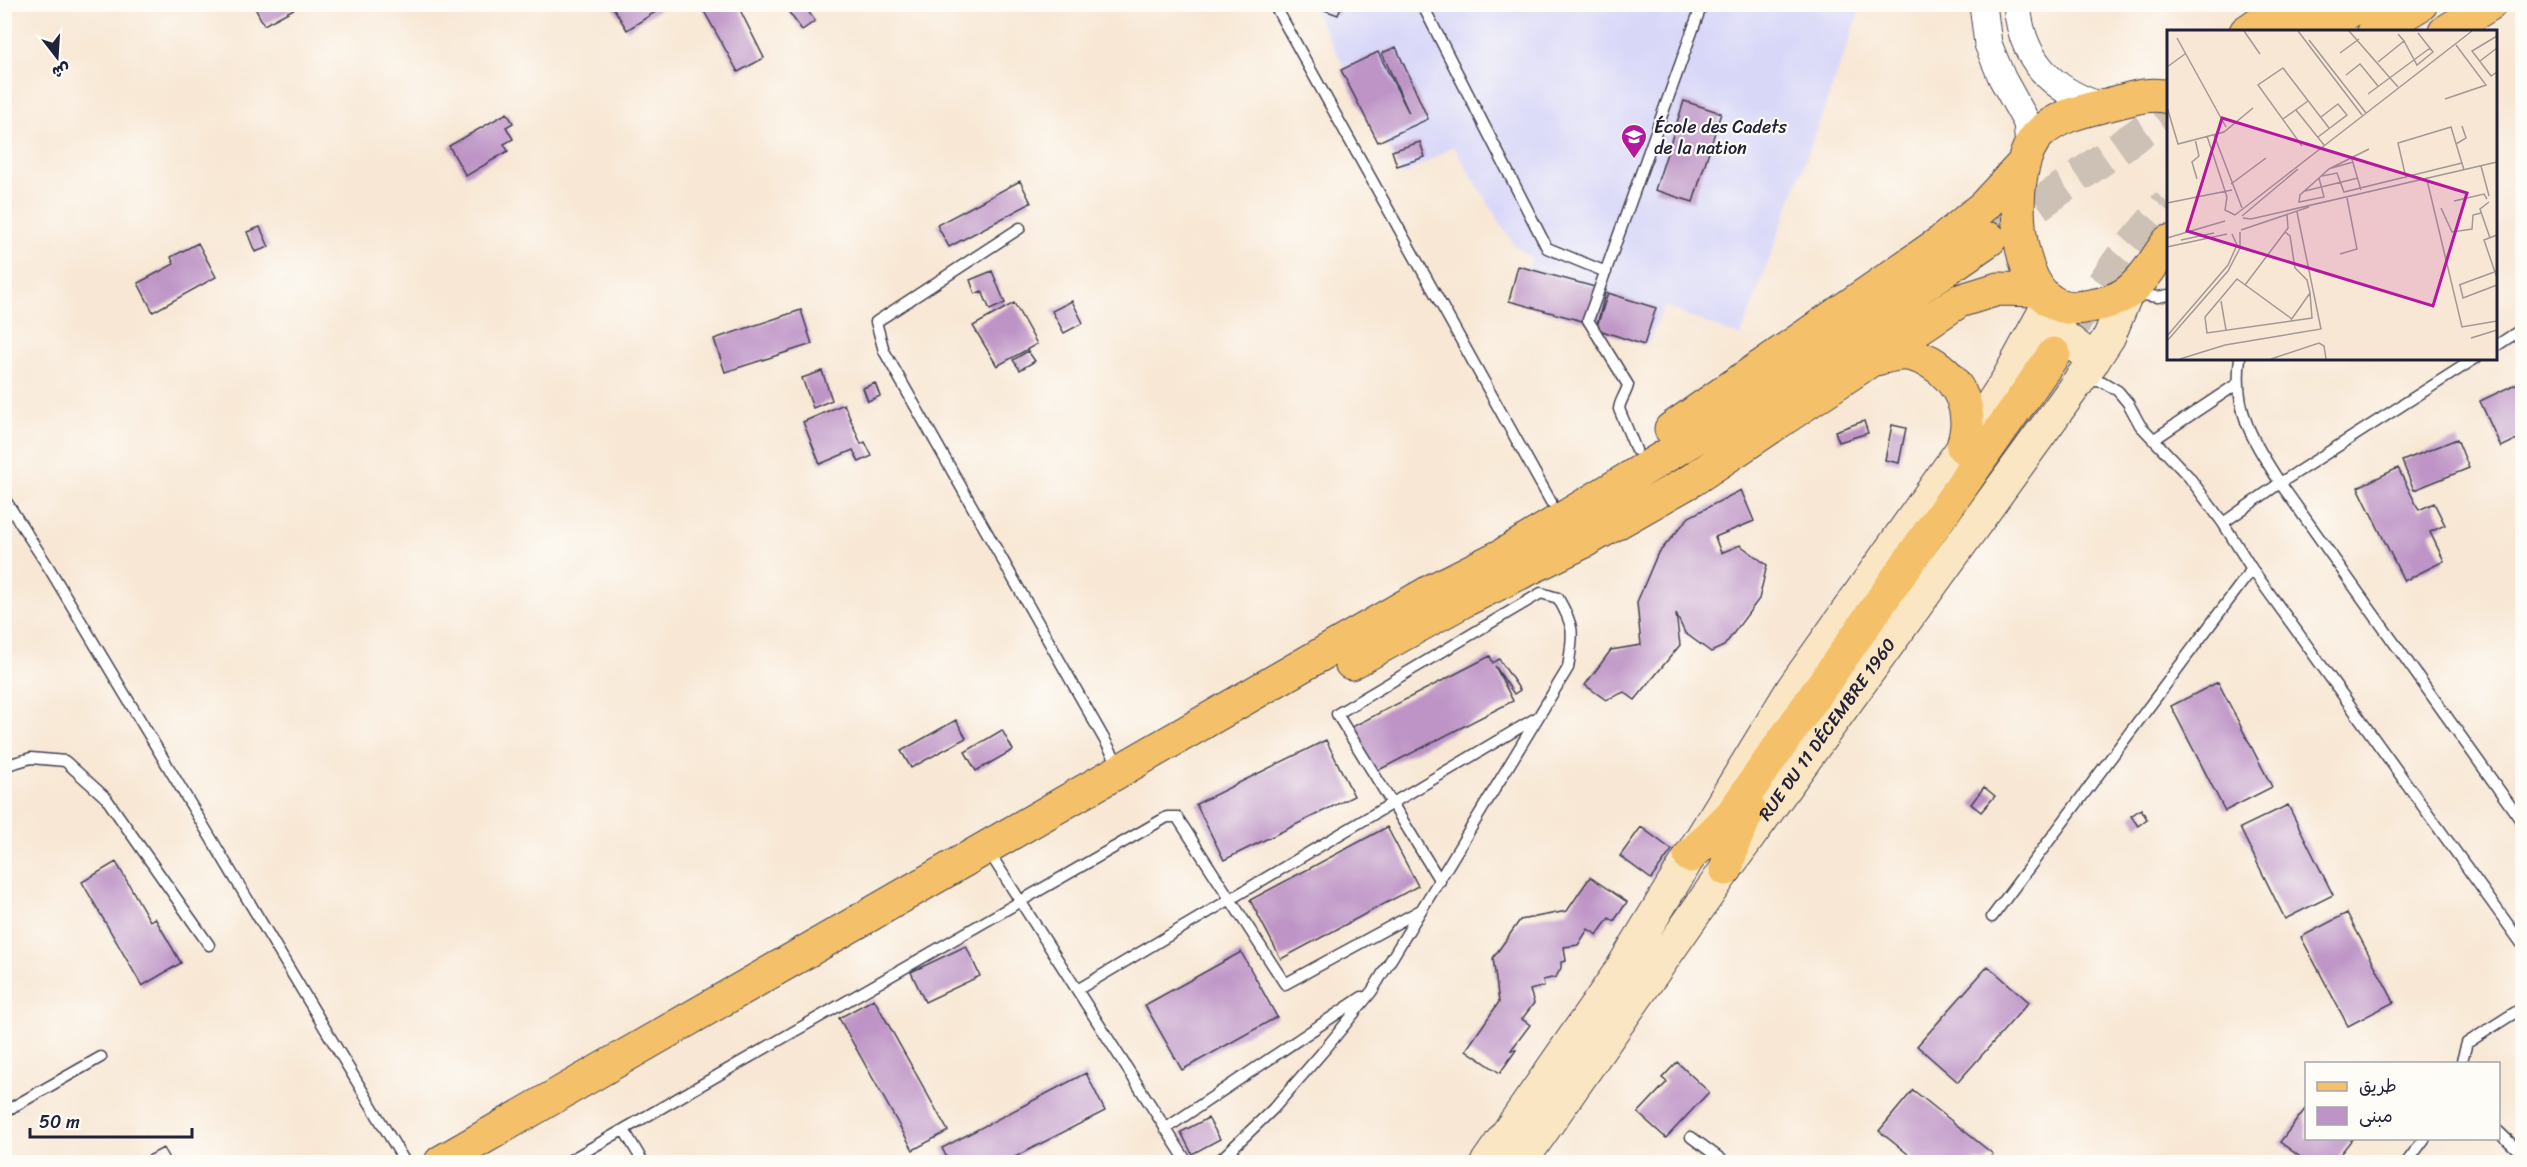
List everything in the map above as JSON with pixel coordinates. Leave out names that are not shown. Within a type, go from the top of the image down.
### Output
[{"type":"main road","points":[[2249,30],[2287,4]]},
{"type":"main road","points":[[2289,30],[2328,4]]},
{"type":"main road","points":[[2319,30],[2361,4]]},
{"type":"main road","points":[[2377,30],[2421,4]]},
{"type":"main road","points":[[2403,30],[2446,4]]},
{"type":"main road","points":[[2448,30],[2490,4]]},
{"type":"main road","points":[[1433,590],[1497,539],[1551,502],[1666,432],[1941,242],[1984,206],[2026,156],[2039,134],[2057,121],[2101,106],[2153,97],[2167,83]]},
{"type":"main road","points":[[2026,156],[2019,208],[2022,248],[2028,270],[2043,304],[2074,364]]},
{"type":"main road","points":[[441,1162],[1433,590],[1501,556],[1748,406],[1993,245],[1737,426],[1514,557],[1498,568],[1465,600]]},
{"type":"main road","points":[[470,1162],[994,860],[1465,600],[1583,542],[1683,485],[1959,301],[1998,289],[2043,304],[2067,308],[2087,307],[2109,302],[2127,293],[2140,281],[2167,245]]},
{"type":"main road","points":[[1690,856],[1719,829],[1738,806],[2074,364],[2109,337],[2127,293]]},
{"type":"main road","points":[[1487,1162],[1618,974],[1792,688],[1963,447],[2007,380],[2043,304]]},
{"type":"main road","points":[[1870,360],[1905,354],[1921,357],[1948,375],[1958,388],[1964,403],[1968,423],[1963,447]]},
{"type":"main road","points":[[1521,1162],[1726,869],[1733,844],[1750,807],[2074,364]]},
{"type":"street","points":[[1983,4],[1988,44],[2002,78],[2027,123],[2026,156]]},
{"type":"street","points":[[2017,4],[2022,37],[2039,68],[2067,92],[2101,106]]},
{"type":"lane","points":[[1274,4],[1551,502]]},
{"type":"lane","points":[[1422,4],[1547,248],[1606,272]]},
{"type":"lane","points":[[1636,450],[1619,409],[1628,385],[1588,320],[1702,4]]},
{"type":"lane","points":[[1020,228],[876,322],[884,351],[1122,770]]},
{"type":"lane","points":[[2127,293],[2158,297],[2167,295]]},
{"type":"lane","points":[[2497,345],[2523,329]]},
{"type":"lane","points":[[2240,360],[2237,384],[2249,434],[2280,483],[2523,822]]},
{"type":"lane","points":[[2223,523],[2280,483],[2473,360]]},
{"type":"lane","points":[[2074,364],[2118,391],[2128,402],[2140,425],[2189,477],[2223,523],[2252,569],[2523,944]]},
{"type":"lane","points":[[2153,440],[2237,384]]},
{"type":"lane","points":[[4,498],[49,568],[405,1162]]},
{"type":"lane","points":[[1992,917],[2252,569]]},
{"type":"lane","points":[[1218,1162],[1273,1109],[1372,991],[1422,910],[1568,668],[1573,631],[1558,598],[1541,593],[1336,714],[1440,880]]},
{"type":"lane","points":[[1077,990],[1539,716]]},
{"type":"lane","points":[[4,766],[31,758],[65,761],[106,798],[209,945]]},
{"type":"lane","points":[[567,1162],[1167,817],[1177,817],[1285,984],[1422,910]]},
{"type":"lane","points":[[994,860],[1187,1162]]},
{"type":"lane","points":[[1165,1129],[1372,991]]},
{"type":"lane","points":[[2462,1062],[2467,1042],[2523,1008]]},
{"type":"lane","points":[[4,1113],[101,1057]]},
{"type":"lane","points":[[624,1130],[643,1162]]},
{"type":"lane","points":[[2500,1132],[2523,1154]]},
{"type":"lane","points":[[1691,1137],[1725,1162]]},
{"type":"lane","points":[[2407,1162],[2424,1140]]},
{"type":"shaded area","name":"École des Cadets de la nation","points":[[1311,5],[1862,5],[1741,337],[1664,306],[1649,343],[1520,295],[1532,258],[1514,245],[1453,146],[1403,176]]},
{"type":"building","points":[[253,4],[303,4],[264,25]]},
{"type":"building","points":[[611,4],[668,4],[627,30]]},
{"type":"building","points":[[700,4],[737,4],[764,58],[738,72]]},
{"type":"building","points":[[796,4],[803,4],[815,21],[802,30],[788,11]]},
{"type":"building","points":[[1308,4],[1342,4],[1338,15]]},
{"type":"building","points":[[1396,47],[1428,119],[1378,142],[1341,70],[1378,52],[1409,113],[1382,53]]},
{"type":"building","points":[[1684,101],[1721,113],[1693,202],[1655,190]]},
{"type":"building","points":[[507,113],[513,123],[506,127],[513,139],[504,144],[508,151],[466,176],[449,146]]},
{"type":"building","points":[[1420,142],[1425,157],[1397,166],[1392,151]]},
{"type":"building","points":[[1020,181],[1031,203],[949,247],[937,225]]},
{"type":"building","points":[[260,227],[269,247],[255,252],[247,232]]},
{"type":"building","points":[[198,243],[216,277],[153,312],[138,283],[174,264],[171,257]]},
{"type":"building","points":[[1518,266],[1606,290],[1597,325],[1509,301]]},
{"type":"building","points":[[992,271],[1005,303],[990,310],[982,291],[975,294],[970,280]]},
{"type":"building","points":[[1608,293],[1656,308],[1644,345],[1596,329]]},
{"type":"building","points":[[1072,301],[1083,323],[1064,333],[1052,311]]},
{"type":"building","points":[[1014,303],[1037,344],[997,366],[973,326]]},
{"type":"building","points":[[801,310],[812,344],[725,372],[714,339]]},
{"type":"building","points":[[1028,351],[1035,361],[1020,370],[1013,360]]},
{"type":"building","points":[[822,371],[832,400],[813,408],[802,378]]},
{"type":"building","points":[[2522,381],[2522,437],[2501,447],[2480,401]]},
{"type":"building","points":[[875,383],[880,396],[868,401],[863,388]]},
{"type":"building","points":[[844,404],[861,444],[865,442],[872,456],[859,462],[853,450],[820,464],[803,422]]},
{"type":"building","points":[[1864,421],[1868,433],[1839,442],[1835,431]]},
{"type":"building","points":[[1892,425],[1906,428],[1899,463],[1885,460]]},
{"type":"building","points":[[2457,439],[2469,468],[2414,490],[2402,461]]},
{"type":"building","points":[[2398,468],[2419,510],[2434,503],[2445,525],[2430,532],[2444,561],[2404,581],[2358,487]]},
{"type":"building","points":[[1741,490],[1754,521],[1715,537],[1721,553],[1740,545],[1767,565],[1759,599],[1724,646],[1711,652],[1685,633],[1676,614],[1680,645],[1635,700],[1624,692],[1606,700],[1585,685],[1611,650],[1641,645],[1637,602],[1657,555],[1689,517]]},
{"type":"building","points":[[1490,656],[1493,663],[1499,659],[1520,690],[1514,694],[1495,666],[1513,701],[1375,772],[1352,727]]},
{"type":"building","points":[[2218,682],[2272,787],[2225,811],[2171,706]]},
{"type":"building","points":[[956,720],[966,738],[911,768],[901,751]]},
{"type":"building","points":[[1002,730],[1013,750],[976,771],[965,752]]},
{"type":"building","points":[[1326,740],[1354,796],[1224,860],[1196,804]]},
{"type":"building","points":[[1984,787],[1995,796],[1981,812],[1971,804]]},
{"type":"building","points":[[2288,805],[2333,895],[2285,919],[2240,828]]},
{"type":"building","points":[[2141,809],[2147,819],[2138,826],[2131,816]]},
{"type":"building","points":[[1387,827],[1418,886],[1281,959],[1250,900]]},
{"type":"building","points":[[1641,827],[1672,850],[1651,879],[1620,856]]},
{"type":"building","points":[[116,862],[150,921],[155,918],[181,963],[142,986],[82,882]]},
{"type":"building","points":[[1590,877],[1627,902],[1614,921],[1609,918],[1597,935],[1588,929],[1578,945],[1564,947],[1566,961],[1561,962],[1561,968],[1556,977],[1543,980],[1544,986],[1530,990],[1534,1003],[1522,1019],[1530,1025],[1511,1050],[1516,1050],[1500,1073],[1466,1050],[1499,1002],[1493,958],[1520,920],[1567,911]]},
{"type":"building","points":[[2347,913],[2394,1002],[2348,1026],[2301,937]]},
{"type":"building","points":[[966,946],[980,976],[925,1002],[911,972]]},
{"type":"building","points":[[1241,952],[1277,1017],[1182,1070],[1145,1005]]},
{"type":"building","points":[[1988,966],[2029,1002],[1958,1082],[1917,1046]]},
{"type":"building","points":[[874,999],[948,1131],[913,1150],[839,1018]]},
{"type":"building","points":[[1677,1062],[1709,1092],[1666,1138],[1638,1113],[1667,1082],[1662,1078]]},
{"type":"building","points":[[1086,1073],[1105,1111],[1005,1162],[949,1162],[942,1148]]},
{"type":"building","points":[[1913,1090],[1993,1154],[1986,1162],[1918,1162],[1879,1131]]},
{"type":"building","points":[[2305,1109],[2305,1140],[2351,1140],[2334,1162],[2307,1162],[2280,1142]]},
{"type":"building","points":[[1208,1118],[1220,1139],[1192,1154],[1181,1132]]},
{"type":"building","points":[[163,1148],[171,1162],[137,1162]]},
{"type":"tunnel","points":[[1998,233],[2167,114]]},
{"type":"tunnel","points":[[2074,324],[2121,258],[2167,204]]},
{"type":"place","name":"École des Cadets de la nation","points":[[1634,160]]}]
